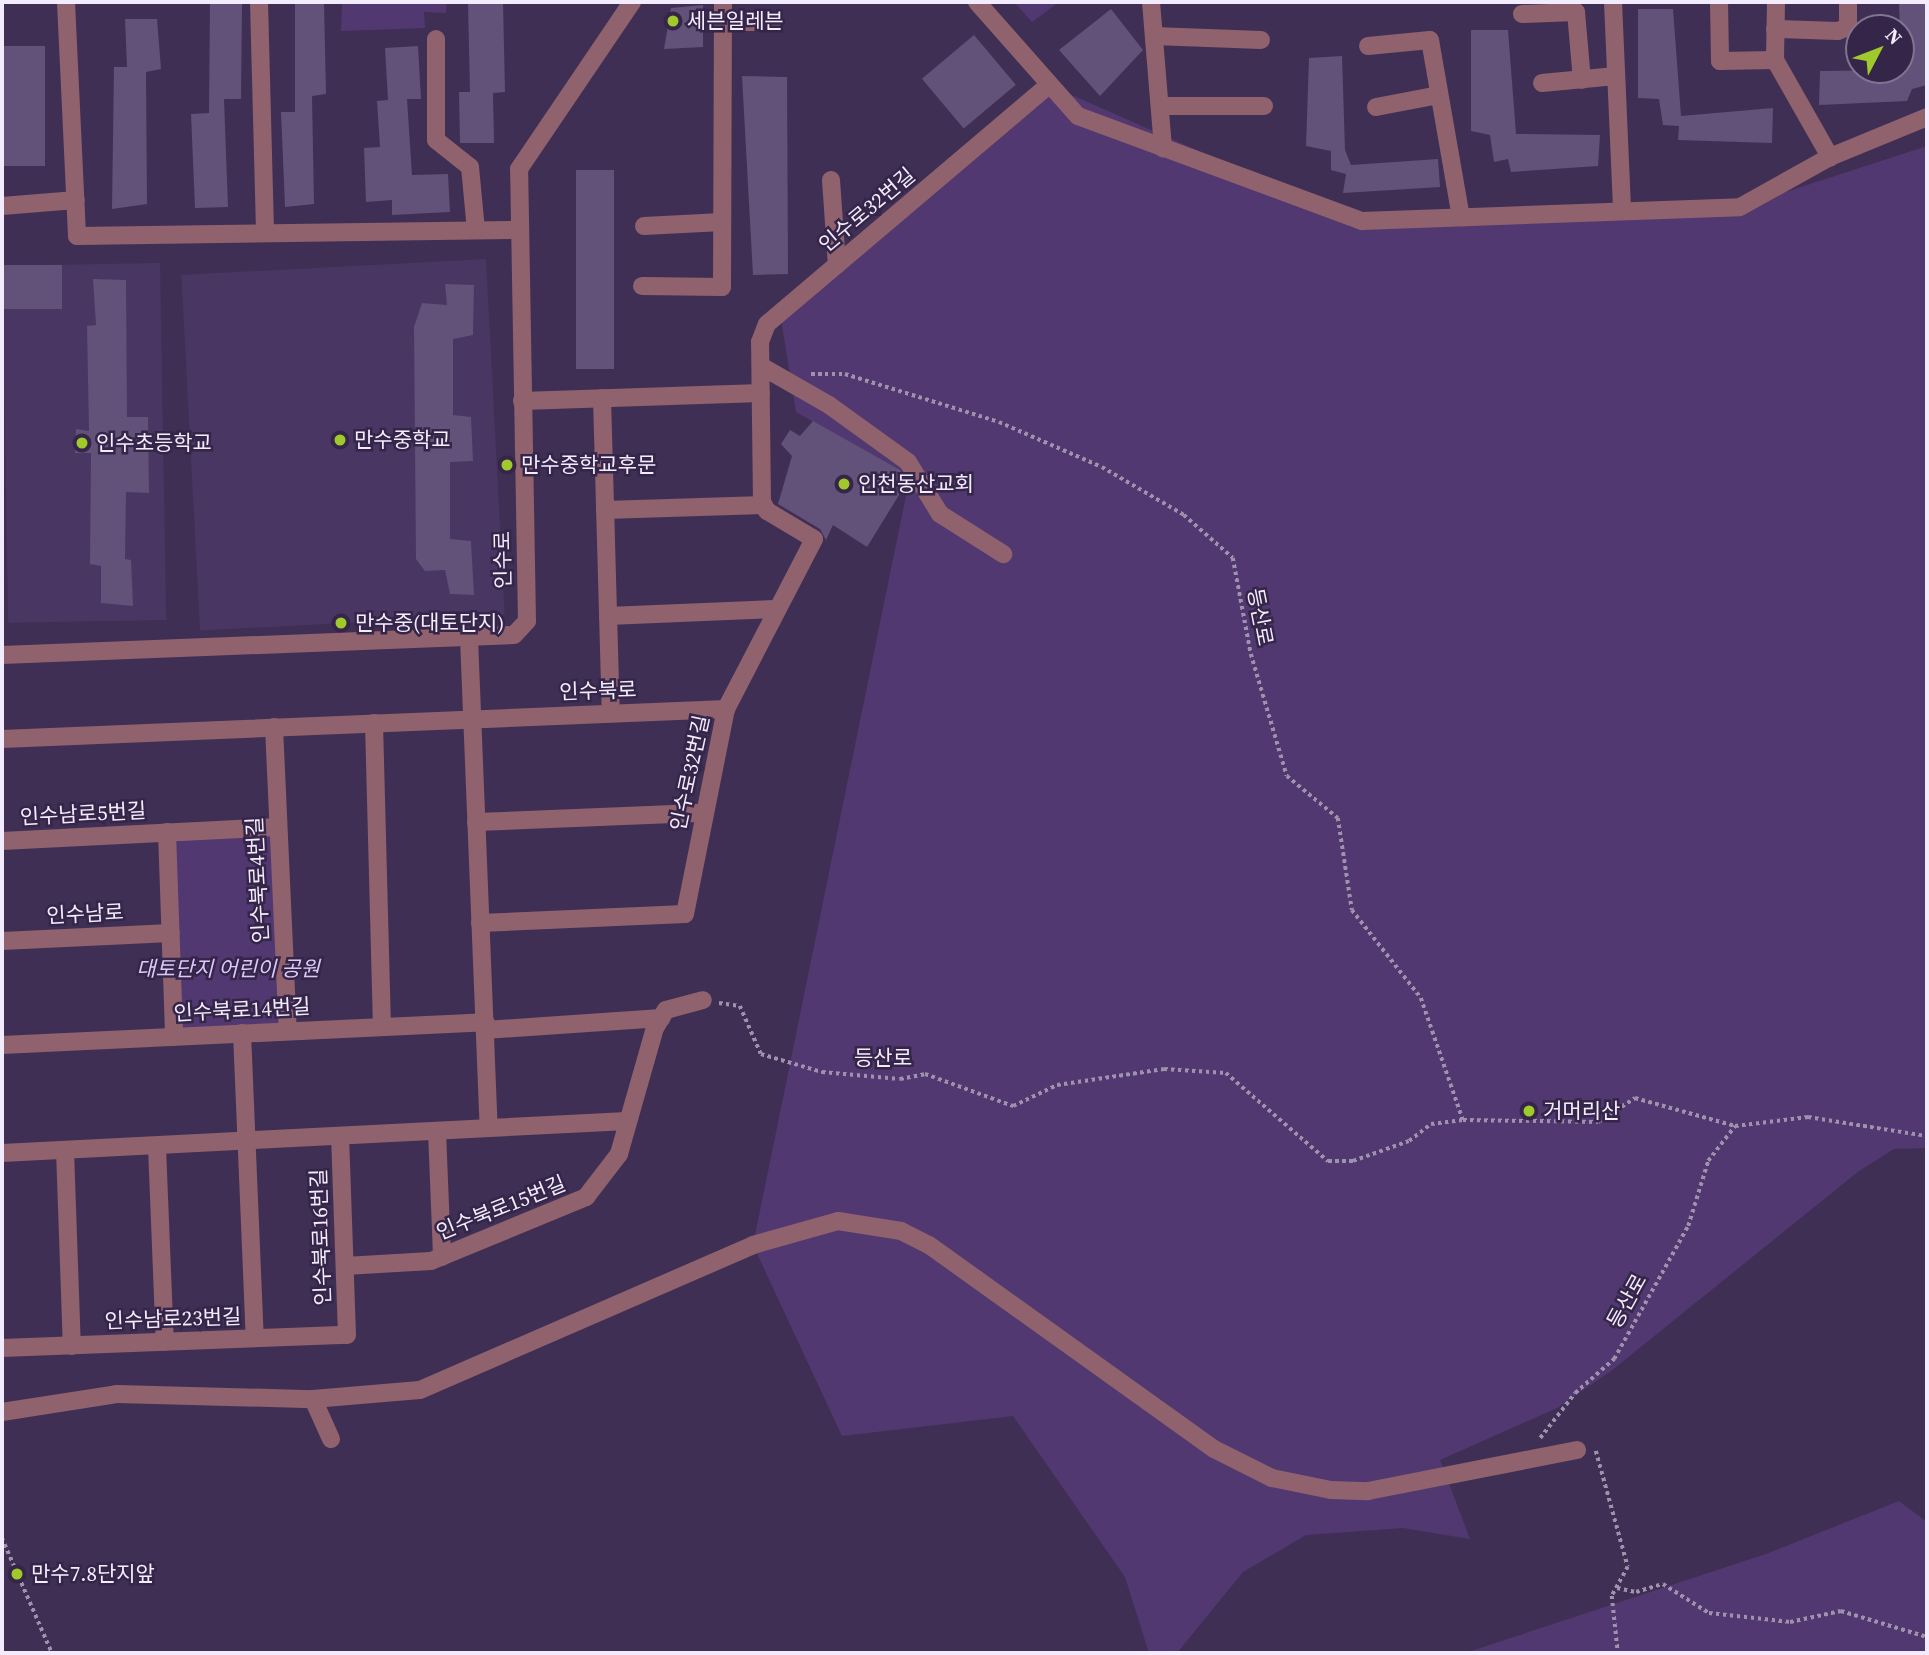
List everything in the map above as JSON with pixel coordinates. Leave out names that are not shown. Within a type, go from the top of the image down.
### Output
[{"type":"street","points":[[66,2],[77,236],[518,230]]},
{"type":"street","points":[[259,2],[265,233]]},
{"type":"street","name":"인수로","points":[[2,655],[514,635],[527,621],[519,169],[632,2]]},
{"type":"street","points":[[642,286],[722,287],[723,2]]},
{"type":"street","points":[[977,2],[1078,116],[1362,221],[1740,207],[1830,157],[1927,117]]},
{"type":"street","points":[[1151,2],[1163,149]]},
{"type":"street","points":[[1613,2],[1622,211]]},
{"type":"street","points":[[1719,2],[1720,61],[1775,60]]},
{"type":"street","points":[[1776,2],[1775,60],[1830,157]]},
{"type":"street","points":[[1775,29],[1838,31],[1848,27],[1848,2]]},
{"type":"street","points":[[1522,13],[1576,12],[1582,80]]},
{"type":"street","points":[[723,22],[772,22]]},
{"type":"street","points":[[1154,36],[1261,40]]},
{"type":"street","points":[[436,39],[436,140],[470,167],[476,230]]},
{"type":"street","points":[[1368,46],[1430,40],[1461,217]]},
{"type":"street","points":[[1542,83],[1616,76]]},
{"type":"street","name":"인수로32번길","points":[[480,923],[685,914],[726,709],[775,609],[814,540],[764,505],[761,366],[767,324],[1049,85]]},
{"type":"street","points":[[1376,107],[1439,95]]},
{"type":"street","points":[[1160,106],[1264,106]]},
{"type":"street","points":[[831,180],[837,265]]},
{"type":"street","points":[[2,206],[76,200]]},
{"type":"street","points":[[644,226],[722,222]]},
{"type":"street","points":[[761,366],[908,462],[940,514],[1003,554]]},
{"type":"street","points":[[522,401],[761,393]]},
{"type":"street","points":[[602,398],[611,713]]},
{"type":"street","points":[[605,510],[764,505]]},
{"type":"street","points":[[608,616],[775,609]]},
{"type":"street","points":[[469,638],[489,1128],[627,1121]]},
{"type":"street","name":"인수북로","points":[[472,719],[726,709]]},
{"type":"street","points":[[2,739],[472,719]]},
{"type":"street","points":[[374,723],[382,1026]]},
{"type":"street","name":"인수북로4번길","points":[[274,727],[288,1031]]},
{"type":"street","points":[[476,822],[704,814]]},
{"type":"street","name":"인수남로5번길","points":[[2,841],[278,827]]},
{"type":"street","name":"인수남로5번길","points":[[167,832],[174,1037]]},
{"type":"street","name":"인수남로","points":[[2,941],[170,933]]},
{"type":"street","points":[[485,1026],[662,1018],[686,1002],[703,1000]]},
{"type":"street","name":"인수북로15번길","points":[[345,1266],[442,1257],[586,1197],[609,1173],[662,1018]]},
{"type":"street","name":"인수북로14번길","points":[[2,1045],[382,1026],[485,1026]]},
{"type":"street","points":[[242,1033],[255,1338]]},
{"type":"street","name":"인수북로16번길","points":[[2,1153],[340,1139],[489,1128]]},
{"type":"street","points":[[437,1131],[442,1257]]},
{"type":"street","name":"인수북로16번길","points":[[340,1139],[346,1335]]},
{"type":"street","points":[[158,1147],[165,1342]]},
{"type":"street","points":[[65,1150],[72,1346]]},
{"type":"street","points":[[2,1412],[117,1394],[313,1399],[420,1390],[753,1245],[838,1221],[901,1231],[929,1245],[1214,1449],[1272,1478],[1331,1490],[1368,1491],[1577,1450]]},
{"type":"street","name":"인수남로23번길","points":[[2,1348],[346,1335]]},
{"type":"street","points":[[313,1399],[331,1439]]},
{"type":"path","name":"등산로","points":[[780,377],[845,374],[999,422],[1102,467],[1184,515],[1233,558],[1251,653],[1287,776],[1338,818],[1352,910],[1422,998],[1463,1120]]},
{"type":"path","name":"등산로","points":[[703,1000],[740,1006],[761,1054],[822,1072],[900,1079],[925,1074],[1013,1106],[1057,1085],[1164,1069],[1226,1073],[1328,1161],[1353,1161],[1409,1141],[1431,1124],[1463,1120],[1598,1122],[1635,1098],[1735,1126],[1808,1117],[1927,1136]]},
{"type":"path","name":"등산로","points":[[1534,1445],[1575,1392],[1614,1359],[1688,1226],[1708,1161],[1735,1126]]},
{"type":"path","points":[[1577,1450],[1595,1451],[1628,1567],[1617,1588],[1611,1625],[1618,1653]]},
{"type":"path","points":[[2,1538],[51,1653]]},
{"type":"path","points":[[1617,1588],[1636,1592],[1663,1584],[1709,1613],[1790,1622],[1841,1611],[1927,1637]]},
{"type":"shaded area","name":"만수중학교","points":[[486,259],[505,615],[200,630],[181,275]]},
{"type":"shaded area","name":"인수초등학교","points":[[160,263],[166,620],[8,623],[2,266]]},
{"type":"green space","points":[[342,2],[447,2],[446,13],[424,12],[425,28],[341,31]]},
{"type":"green space","points":[[1014,2],[1059,2],[1032,22]]},
{"type":"green space","points":[[1049,85],[1344,215],[1740,207],[1927,146],[1927,1148],[1894,1149],[1859,1171],[1611,1371],[1557,1408],[1440,1460],[1470,1539],[1403,1528],[1306,1535],[1243,1572],[1177,1653],[1149,1653],[1125,1577],[1013,1416],[842,1436],[753,1245],[910,476],[796,412],[780,313]]},
{"type":"green space","name":"대토단지 어린이 공원","points":[[278,827],[289,1031],[178,1037],[167,833]]},
{"type":"green space","points":[[1899,1501],[1927,1522],[1927,1653],[1465,1653],[1766,1554]]},
{"type":"building","points":[[210,2],[242,2],[241,99],[224,99],[228,207],[195,208],[191,114],[209,113]]},
{"type":"building","points":[[295,2],[324,2],[326,94],[312,96],[314,204],[285,207],[281,112],[295,112]]},
{"type":"building","points":[[468,2],[503,2],[505,92],[493,93],[494,143],[460,143],[459,92],[470,92]]},
{"type":"building","points":[[1899,2],[1927,2],[1927,85],[1912,89],[1907,101],[1819,105],[1820,71],[1845,71],[1845,84],[1915,84],[1915,14],[1899,14]]},
{"type":"building","points":[[703,5],[703,47],[664,49],[671,8]]},
{"type":"building","points":[[1111,9],[1143,50],[1100,96],[1059,50]]},
{"type":"building","points":[[1638,9],[1673,9],[1681,116],[1773,108],[1772,143],[1678,140],[1679,126],[1663,125],[1659,99],[1638,98]]},
{"type":"building","points":[[125,19],[157,19],[161,69],[146,72],[147,204],[112,209],[114,67],[127,67]]},
{"type":"building","points":[[1471,30],[1508,30],[1516,134],[1600,135],[1598,166],[1511,172],[1508,159],[1494,162],[1490,135],[1471,131]]},
{"type":"building","points":[[974,35],[1016,85],[964,129],[922,79]]},
{"type":"building","points":[[2,46],[45,46],[45,166],[2,166]]},
{"type":"building","points":[[418,46],[421,99],[407,99],[412,175],[448,174],[450,212],[392,215],[392,200],[366,202],[364,148],[380,147],[377,101],[388,100],[385,48]]},
{"type":"building","points":[[1342,56],[1345,150],[1351,165],[1438,159],[1440,187],[1343,193],[1346,174],[1331,170],[1331,151],[1306,146],[1309,58]]},
{"type":"building","points":[[742,76],[787,77],[788,274],[753,275]]},
{"type":"building","points":[[576,170],[614,170],[614,369],[576,369]]},
{"type":"building","points":[[2,265],[62,265],[62,309],[2,309]]},
{"type":"building","points":[[93,279],[126,280],[127,417],[148,417],[149,493],[126,492],[125,559],[131,560],[133,606],[101,603],[101,566],[90,564],[91,453],[75,453],[76,429],[89,431],[87,326],[96,325]]},
{"type":"building","points":[[445,284],[474,285],[473,335],[453,339],[453,415],[471,417],[473,461],[450,462],[450,539],[471,541],[474,595],[450,594],[445,570],[425,571],[416,559],[414,327],[422,303],[447,305]]},
{"type":"building","name":"인천동산교회","points":[[813,421],[900,470],[907,482],[867,547],[833,525],[826,540],[820,529],[778,504],[792,456],[781,444],[790,430],[800,436]]},
{"type":"place","name":"세븐일레븐","points":[[673,21]]},
{"type":"place","name":"만수중학교","points":[[340,440]]},
{"type":"place","name":"인수초등학교","points":[[82,443]]},
{"type":"place","name":"만수중학교후문","points":[[507,465]]},
{"type":"place","name":"인천동산교회","points":[[844,484]]},
{"type":"place","name":"만수중(대토단지)","points":[[341,623]]},
{"type":"place","name":"거머리산","points":[[1529,1111]]},
{"type":"place","name":"만수7.8단지앞","points":[[17,1574]]}]
